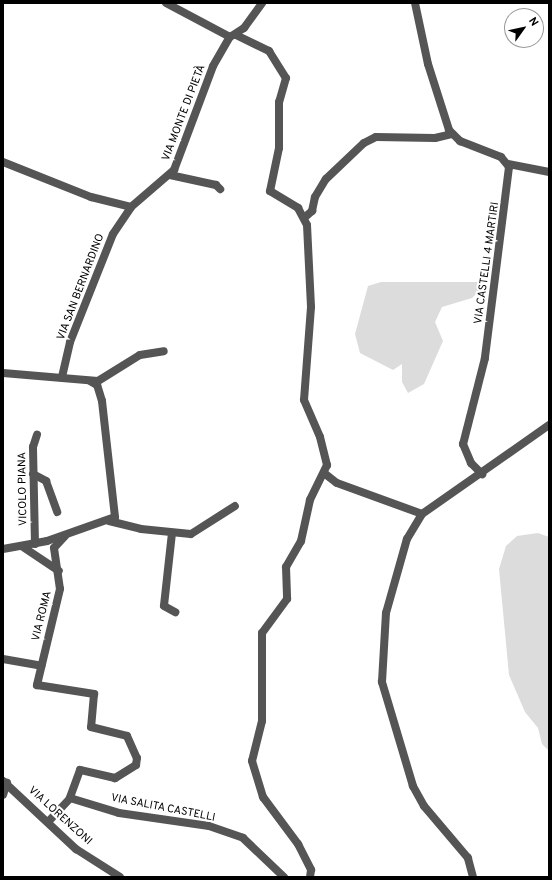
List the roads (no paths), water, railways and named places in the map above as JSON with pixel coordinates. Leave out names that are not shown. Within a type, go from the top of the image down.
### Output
[{"type":"street","points":[[166,3],[233,36],[269,51],[286,78],[278,102],[279,148],[270,191],[298,208],[304,218],[311,307],[304,400],[320,437],[326,465],[324,474],[310,500],[301,541],[286,567],[287,599],[262,633],[262,721],[252,751],[263,798],[298,844],[311,876]]},
{"type":"street","name":"VIA MONTE DI PIETÀ","points":[[170,175],[189,133],[204,87],[233,36],[262,3]]},
{"type":"street","points":[[415,3],[433,82],[452,134]]},
{"type":"street","points":[[304,218],[312,211],[315,197],[326,179],[364,143],[376,137],[435,138],[452,134],[508,164],[549,172]]},
{"type":"street","points":[[3,162],[91,197],[131,207]]},
{"type":"street","name":"VIA CASTELLI 4 MARTIRI","points":[[482,474],[471,462],[463,444],[485,358],[508,164]]},
{"type":"street","points":[[170,175],[216,185],[220,189]]},
{"type":"street","name":"VIA SAN BERNARDINO","points":[[62,377],[80,314],[113,234],[131,207],[170,175]]},
{"type":"street","points":[[3,373],[30,378],[62,377],[90,381],[104,378],[140,355],[164,351]]},
{"type":"street","points":[[3,548],[23,547],[65,536],[109,521],[116,514],[113,481],[100,394],[90,381]]},
{"type":"street","points":[[473,877],[468,858],[424,806],[413,786],[382,682],[386,612],[408,539],[422,514],[482,474],[519,444],[549,425]]},
{"type":"street","name":"VICOLO PIANA","points":[[35,544],[33,474],[37,435]]},
{"type":"street","points":[[33,474],[46,481],[57,512]]},
{"type":"street","points":[[324,474],[337,483],[422,514]]},
{"type":"street","points":[[109,521],[172,533],[191,534],[235,506]]},
{"type":"street","points":[[172,533],[164,606],[175,612]]},
{"type":"street","name":"VIA ROMA","points":[[65,536],[54,548],[59,571],[60,589],[37,685],[94,694],[91,727],[127,736],[136,752],[136,764],[115,778],[78,772],[70,798]]},
{"type":"street","points":[[23,547],[59,571]]},
{"type":"street","points":[[3,659],[41,666]]},
{"type":"street","points":[[3,795],[5,782]]},
{"type":"street","name":"VIA LORENZONI","points":[[5,782],[76,849],[120,877]]},
{"type":"street","points":[[48,822],[70,798]]},
{"type":"street","name":"VIA SALITA CASTELLI","points":[[70,798],[119,813],[209,826],[243,838],[284,877]]}]
